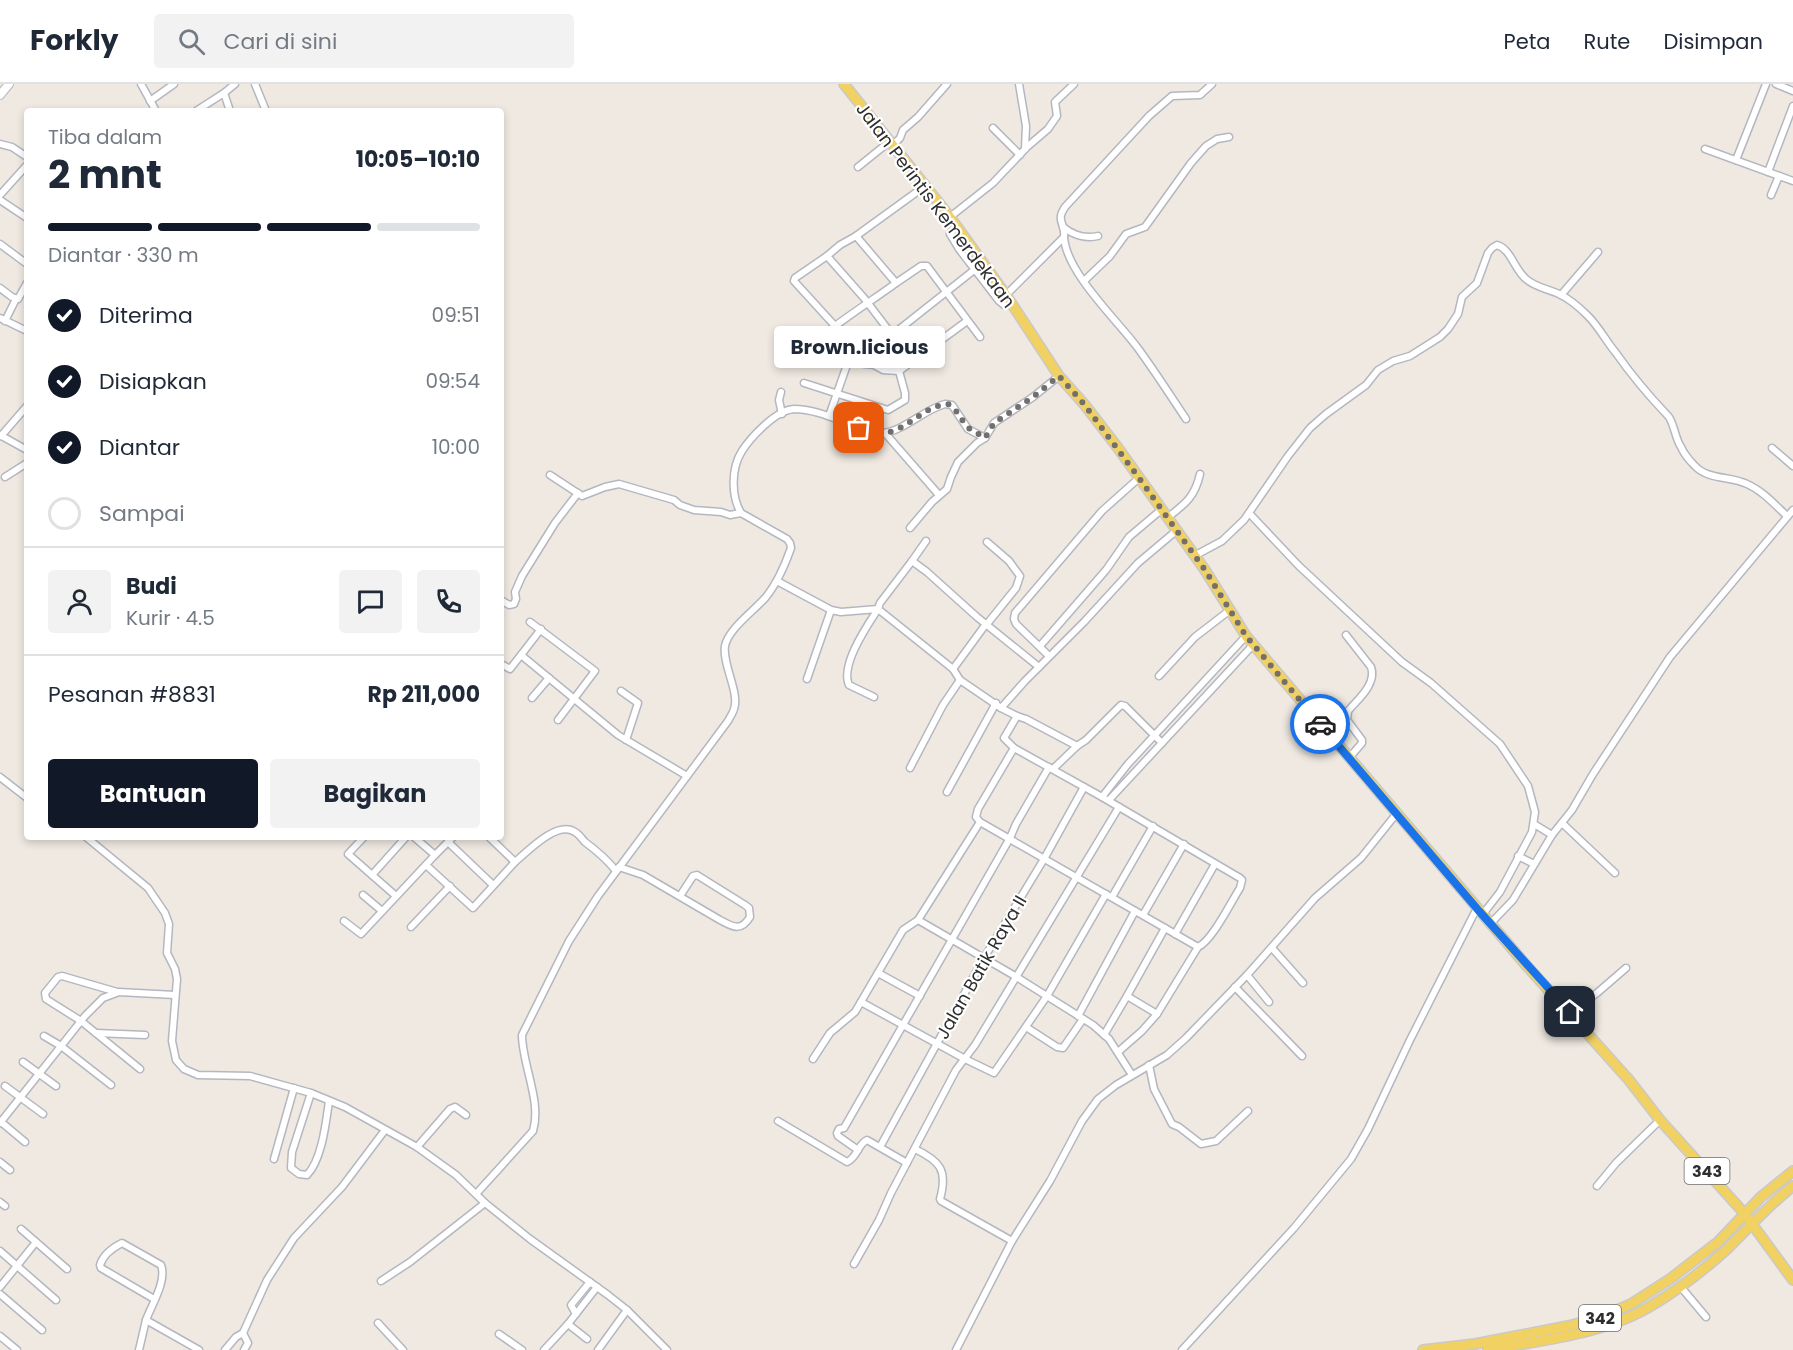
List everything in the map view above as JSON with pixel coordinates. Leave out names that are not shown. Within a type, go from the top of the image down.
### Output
[{"type":"main road","name":"Jalan Perintis Kemerdekaan","points":[[844,84],[956,225],[979,266],[1013,304],[1059,376],[1084,404],[1139,478],[1253,645],[1480,911],[1634,1085],[1660,1120],[1744,1213],[1793,1280]]},
{"type":"main road","points":[[1744,1213],[1793,1171]]},
{"type":"main road","points":[[1752,1223],[1793,1186]]},
{"type":"main road","name":"342","points":[[1423,1350],[1475,1344],[1596,1319],[1631,1304],[1670,1279],[1718,1242],[1744,1213]]},
{"type":"main road","name":"342","points":[[1488,1350],[1600,1328],[1646,1309],[1725,1251],[1752,1223]]},
{"type":"street","points":[[0,95],[9,84]]},
{"type":"street","points":[[141,84],[154,108]]},
{"type":"street","points":[[150,101],[174,84]]},
{"type":"street","points":[[201,108],[235,84]]},
{"type":"street","points":[[255,84],[265,108]]},
{"type":"street","points":[[858,167],[900,139],[903,130],[918,117],[947,84]]},
{"type":"street","points":[[1018,84],[1026,126],[1025,149]]},
{"type":"street","points":[[950,217],[993,183],[1025,149],[1048,129],[1056,119],[1055,102],[1074,84]]},
{"type":"street","points":[[1186,419],[1136,346],[1084,281],[1067,252],[1060,216],[1065,207],[1149,116],[1172,96],[1200,95],[1212,84]]},
{"type":"street","points":[[1736,160],[1766,84]]},
{"type":"street","points":[[1776,84],[1793,92]]},
{"type":"street","points":[[224,93],[229,108]]},
{"type":"street","points":[[1768,172],[1793,106]]},
{"type":"street","points":[[993,128],[1025,149]]},
{"type":"street","points":[[1084,281],[1110,256],[1126,234],[1143,229],[1147,225],[1191,163],[1206,146],[1217,139],[1228,137]]},
{"type":"street","points":[[0,144],[12,147],[24,155]]},
{"type":"street","points":[[1706,149],[1793,181]]},
{"type":"street","points":[[0,195],[24,168]]},
{"type":"street","points":[[1771,195],[1779,176]]},
{"type":"street","points":[[835,326],[794,281],[795,278],[924,186]]},
{"type":"street","points":[[1,204],[24,216]]},
{"type":"street","points":[[1063,227],[1072,233],[1086,237],[1098,236]]},
{"type":"street","points":[[856,236],[896,283]]},
{"type":"street","points":[[1006,295],[1064,237]]},
{"type":"street","points":[[0,244],[24,262]]},
{"type":"street","points":[[1194,556],[1222,540],[1250,513],[1288,456],[1310,428],[1366,385],[1378,370],[1393,361],[1410,356],[1440,337],[1455,321],[1462,297],[1477,283],[1484,262],[1492,248],[1497,245],[1507,252],[1520,273],[1532,284],[1561,295],[1582,310],[1596,324],[1629,372],[1669,417],[1680,447],[1695,467],[1713,476],[1748,485],[1758,490],[1787,516]]},
{"type":"street","points":[[1561,295],[1599,252]]},
{"type":"street","points":[[827,256],[869,304],[912,361]]},
{"type":"street","points":[[967,321],[899,371],[848,362],[810,348],[835,326],[924,265],[980,337]]},
{"type":"street","points":[[829,416],[848,362],[892,334],[979,266],[999,301],[1004,305],[1013,304]]},
{"type":"street","points":[[0,288],[16,299]]},
{"type":"street","points":[[24,289],[3,319],[24,330]]},
{"type":"street","points":[[865,352],[874,365]]},
{"type":"street","points":[[804,383],[888,410],[905,400],[899,371]]},
{"type":"street","points":[[910,528],[948,487],[958,462],[976,443],[985,438],[994,423],[1059,376]]},
{"type":"street","points":[[781,392],[779,400],[782,414]]},
{"type":"street","points":[[741,513],[735,497],[734,483],[740,455],[760,430],[792,409],[829,416],[859,428],[885,433],[893,431],[941,404],[948,404],[954,408],[967,427],[985,438]]},
{"type":"street","points":[[24,410],[1,436],[24,448]]},
{"type":"street","points":[[885,433],[939,495]]},
{"type":"street","points":[[1772,448],[1793,466]]},
{"type":"street","points":[[5,477],[24,465]]},
{"type":"street","points":[[1167,518],[1191,497],[1200,474]]},
{"type":"street","points":[[476,1194],[533,1131],[536,1121],[530,1075],[522,1047],[522,1035],[569,941],[617,869],[728,721],[735,708],[735,696],[725,652],[727,640],[777,582],[791,548],[787,539],[741,513],[730,515],[694,510],[674,500],[619,484],[584,496],[550,475]]},
{"type":"street","points":[[1049,656],[1016,624],[1015,613],[1102,511],[1139,478]]},
{"type":"street","points":[[504,602],[509,605],[514,604],[515,592],[522,576],[555,523],[578,493]]},
{"type":"street","points":[[1040,646],[1106,570],[1129,537],[1161,510]]},
{"type":"street","points":[[1491,923],[1512,900],[1552,835],[1572,810],[1670,657],[1793,510]]},
{"type":"street","points":[[1182,1350],[1294,1228],[1351,1159],[1368,1129],[1410,1040],[1480,911],[1500,892],[1530,836],[1535,812],[1528,786],[1500,744],[1431,683],[1402,662],[1299,566],[1250,513]]},
{"type":"street","points":[[947,792],[998,706],[1084,622],[1138,562],[1176,531]]},
{"type":"street","points":[[874,697],[849,685],[847,677],[856,644],[880,603],[926,541]]},
{"type":"street","points":[[953,669],[1016,588],[1020,576],[1009,561],[987,542]]},
{"type":"street","points":[[912,561],[1039,667]]},
{"type":"street","points":[[777,582],[831,610],[841,612],[878,609],[953,669],[960,680],[998,706],[1077,746]]},
{"type":"street","points":[[807,679],[831,610]]},
{"type":"street","points":[[1159,676],[1195,637],[1230,610]]},
{"type":"street","points":[[530,622],[595,670],[558,720]]},
{"type":"street","points":[[504,666],[510,669],[541,629]]},
{"type":"street","points":[[1346,635],[1373,672],[1370,684],[1348,711],[1347,720],[1362,740],[1362,744],[1349,758]]},
{"type":"street","points":[[1102,797],[1128,764],[1246,636]]},
{"type":"street","points":[[1109,801],[1253,645]]},
{"type":"street","points":[[522,655],[618,735],[687,776]]},
{"type":"street","points":[[532,698],[549,678]]},
{"type":"street","points":[[910,768],[943,705],[960,680]]},
{"type":"street","points":[[621,691],[638,703],[626,740]]},
{"type":"street","points":[[1189,697],[1197,705]]},
{"type":"street","points":[[858,1150],[838,1136],[839,1129],[844,1128],[1016,824],[1051,768],[1086,740],[1120,705],[1125,706],[1162,743]]},
{"type":"street","points":[[1017,716],[1004,738],[1014,748],[1184,844],[1240,878],[1242,884],[1208,939],[1198,947],[1156,1014],[1142,1031],[1118,1052]]},
{"type":"street","points":[[1014,748],[978,809],[976,817],[980,822],[1198,947]]},
{"type":"street","points":[[1128,764],[1136,771]]},
{"type":"street","points":[[0,777],[24,796]]},
{"type":"street","name":"Jalan Batik Raya II","points":[[880,1147],[984,958],[1044,859],[1084,787]]},
{"type":"street","points":[[854,1264],[956,1070],[965,1059],[1119,807]]},
{"type":"street","points":[[956,1350],[1012,1241],[1050,1181],[1082,1120],[1098,1099],[1116,1085],[1167,1055],[1247,975],[1315,898],[1360,858],[1397,813]]},
{"type":"street","points":[[813,1059],[830,1033],[855,1012],[903,930],[918,920],[980,822]]},
{"type":"street","points":[[1562,823],[1615,873]]},
{"type":"street","points":[[1534,824],[1552,835]]},
{"type":"street","points":[[861,1002],[994,1073],[1047,996],[1153,826]]},
{"type":"street","points":[[426,865],[473,908],[515,862],[545,837],[562,829],[575,832],[617,869],[643,875],[732,926],[743,925],[750,916],[749,908],[697,875],[693,876],[680,896]]},
{"type":"street","points":[[90,840],[148,888],[165,913],[169,924],[167,953],[177,979],[172,1041],[176,1059],[187,1072],[198,1075],[250,1076],[311,1093],[345,1107],[417,1147],[444,1166],[530,1239],[627,1310],[667,1350]]},
{"type":"street","points":[[360,840],[348,854],[396,896]]},
{"type":"street","points":[[372,875],[403,840]]},
{"type":"street","points":[[418,840],[435,855]]},
{"type":"street","points":[[344,921],[361,934],[450,840]]},
{"type":"street","points":[[452,840],[493,885]]},
{"type":"street","points":[[492,840],[515,862]]},
{"type":"street","points":[[1143,915],[1184,844]]},
{"type":"street","points":[[1518,856],[1534,864]]},
{"type":"street","points":[[1175,934],[1215,864]]},
{"type":"street","points":[[411,927],[450,886]]},
{"type":"street","points":[[363,895],[382,911]]},
{"type":"street","points":[[1026,1027],[1057,1047],[1063,1048],[1135,911]]},
{"type":"street","points":[[918,920],[1081,1017],[1104,1035],[1132,1075]]},
{"type":"street","points":[[1104,1035],[1165,928]]},
{"type":"street","points":[[1272,948],[1303,982]]},
{"type":"street","points":[[1570,1012],[1626,968]]},
{"type":"street","points":[[878,973],[920,996]]},
{"type":"street","points":[[1247,975],[1269,1002]]},
{"type":"street","points":[[140,1069],[81,1021],[46,999],[45,993],[58,977],[62,976],[119,993],[175,995]]},
{"type":"street","points":[[1235,987],[1302,1056]]},
{"type":"street","points":[[25,1143],[0,1122],[81,1021],[103,998],[119,993]]},
{"type":"street","points":[[1127,996],[1156,1014]]},
{"type":"street","points":[[96,1033],[145,1035]]},
{"type":"street","points":[[44,1036],[61,1046],[111,1085]]},
{"type":"street","points":[[23,1062],[56,1086]]},
{"type":"street","points":[[1149,1065],[1154,1089],[1172,1124],[1201,1144],[1216,1141],[1248,1111]]},
{"type":"street","points":[[5,1086],[43,1114]]},
{"type":"street","points":[[274,1159],[294,1088]]},
{"type":"street","points":[[311,1093],[292,1152],[291,1168],[299,1174],[307,1175],[317,1159],[329,1101]]},
{"type":"street","points":[[417,1147],[450,1109],[455,1107],[466,1115]]},
{"type":"street","points":[[1597,1186],[1616,1163],[1660,1120]]},
{"type":"street","points":[[778,1121],[843,1160],[850,1161],[865,1140],[869,1140],[908,1163]]},
{"type":"street","points":[[225,1350],[236,1337],[243,1333],[267,1280],[294,1238],[342,1187],[384,1130]]},
{"type":"street","points":[[915,1149],[930,1156],[939,1164],[944,1179],[941,1201],[1012,1241]]},
{"type":"street","points":[[0,1162],[10,1170]]},
{"type":"street","points":[[381,1281],[485,1203]]},
{"type":"street","points":[[21,1229],[67,1269]]},
{"type":"street","points":[[0,1287],[36,1242]]},
{"type":"street","points":[[139,1350],[146,1320],[154,1299],[164,1272],[161,1265],[122,1243],[104,1257],[101,1268],[154,1299]]},
{"type":"street","points":[[0,1251],[56,1300]]},
{"type":"street","points":[[576,1314],[571,1305],[590,1282]]},
{"type":"street","points":[[1680,1286],[1707,1317]]},
{"type":"street","points":[[544,1350],[597,1287]]},
{"type":"street","points":[[0,1294],[42,1330]]},
{"type":"street","points":[[598,1350],[627,1310]]},
{"type":"street","points":[[146,1320],[199,1350]]},
{"type":"street","points":[[378,1323],[403,1350]]},
{"type":"street","points":[[568,1324],[587,1340]]},
{"type":"street","points":[[243,1333],[248,1343],[244,1350]]},
{"type":"street","points":[[499,1334],[522,1350]]},
{"type":"street","points":[[0,1336],[17,1350]]},
{"type":"way so far","points":[[859,428],[883,433],[893,431],[941,404],[948,404],[952,405],[970,430],[985,438],[994,423],[1059,376],[1077,395],[1118,448],[1205,570],[1246,636],[1320,724]]},
{"type":"place","name":"Brown.licious","points":[[859,428]]},
{"type":"route","points":[[1320,724],[1479,911],[1570,1012]]}]
